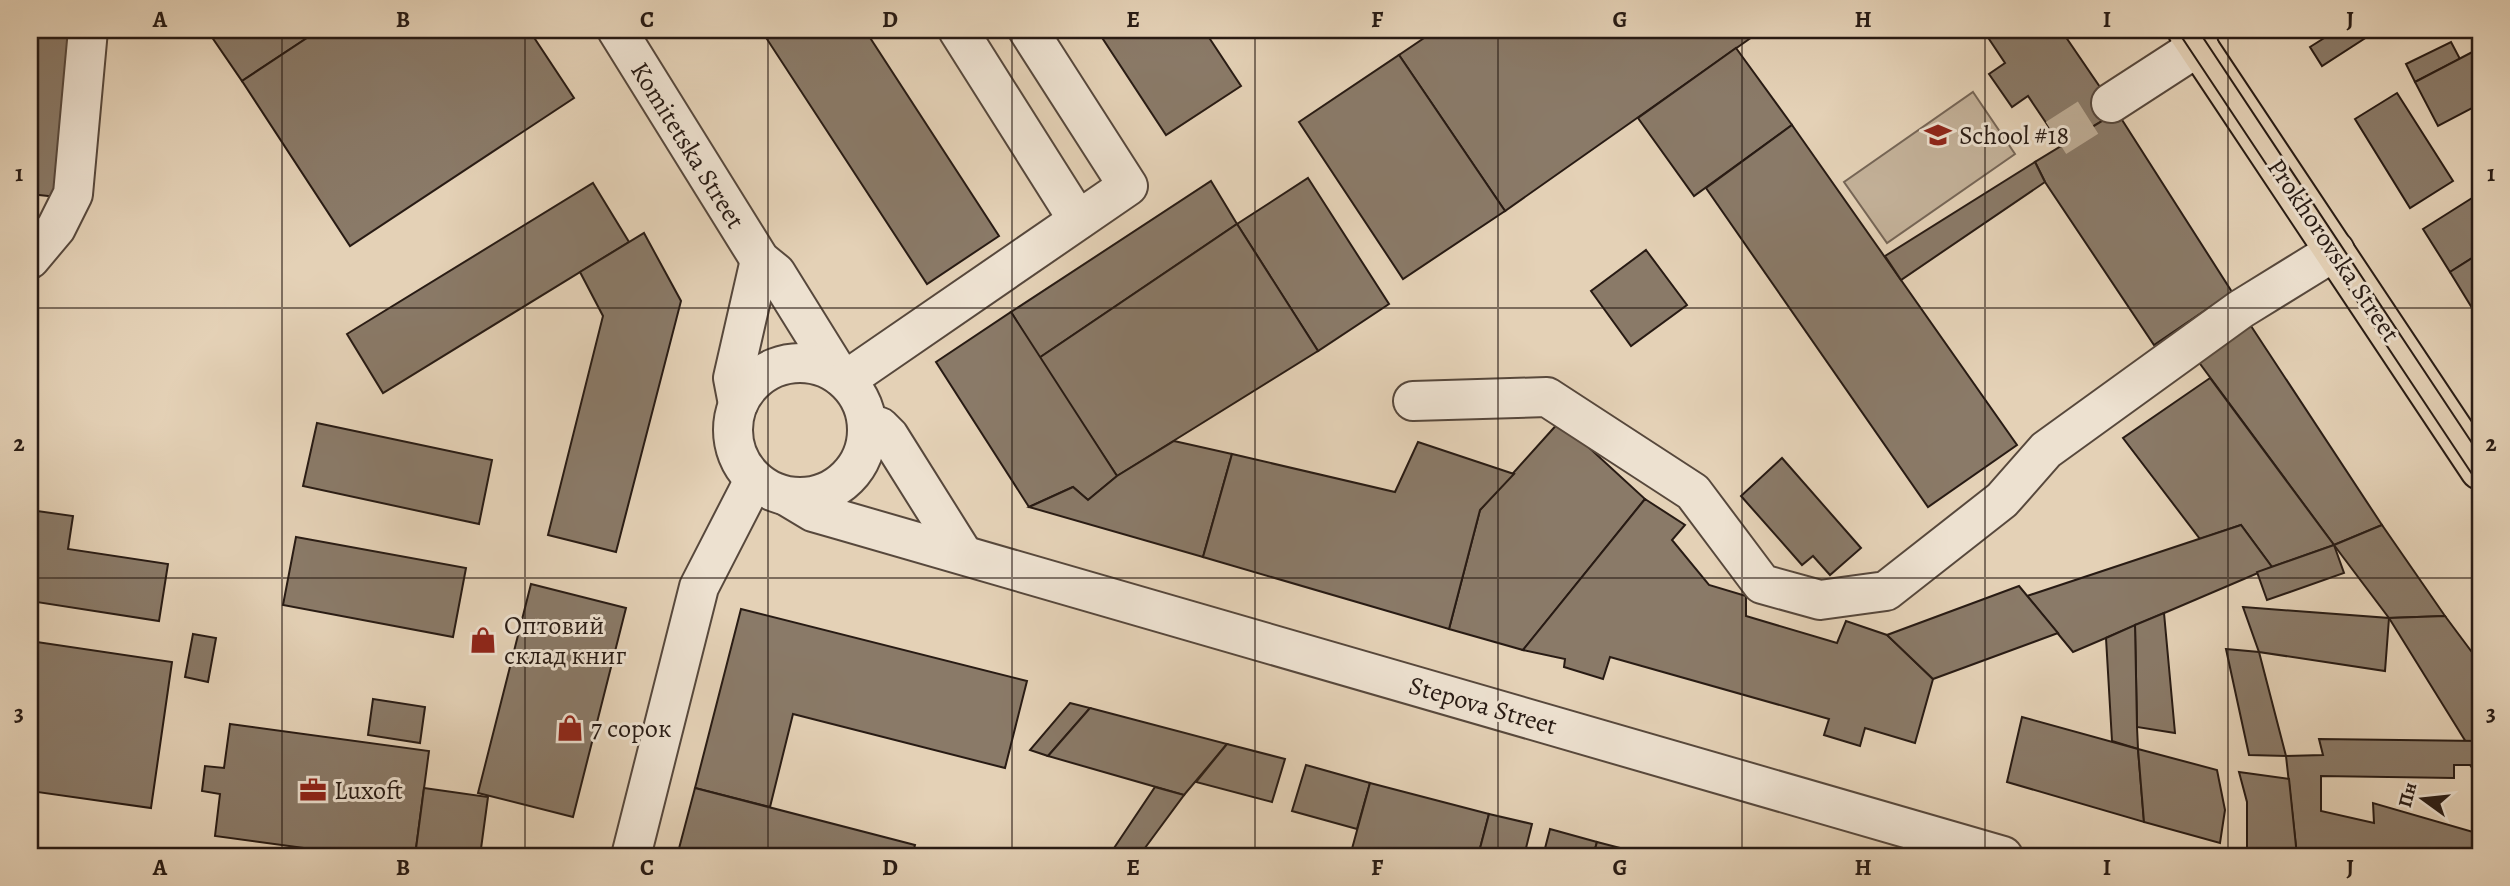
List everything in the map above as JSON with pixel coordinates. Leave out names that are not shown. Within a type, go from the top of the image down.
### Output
[{"type":"main road","name":"Prokhorovska Street","points":[[2193,38],[2480,470]]},
{"type":"street","points":[[30,259],[56,228],[74,194],[88,30]]},
{"type":"street","name":"Komitetska Street","points":[[617,30],[760,260],[776,273],[843,378]]},
{"type":"street","points":[[958,30],[1078,220]]},
{"type":"street","points":[[843,378],[1128,186],[1028,30]]},
{"type":"street","points":[[2111,103],[2193,38]]},
{"type":"street","points":[[1413,401],[1547,397],[1693,492],[1762,584],[1820,600],[1886,591],[2002,500],[2046,450],[2241,309],[2335,251]]},
{"type":"street","points":[[738,404],[733,378],[760,260]]},
{"type":"street","points":[[792,363],[812,363],[843,378],[858,395],[867,423],[864,451],[856,468],[843,483],[826,493],[807,498],[788,497],[770,491],[754,480],[742,465],[734,447],[732,428],[738,404],[757,377],[792,363]]},
{"type":"street","points":[[867,423],[890,436],[963,554]]},
{"type":"street","points":[[631,856],[699,587],[754,480]]},
{"type":"street","name":"Stepova Street","points":[[788,497],[813,512],[2003,856]]},
{"type":"shaded area","points":[[1973,92],[2015,154],[1887,243],[1844,182]]},
{"type":"building","points":[[30,30],[75,30],[57,197],[30,194]]},
{"type":"building","points":[[207,30],[319,30],[242,81]]},
{"type":"building","points":[[319,30],[529,30],[574,98],[350,246],[242,81]]},
{"type":"building","points":[[761,30],[865,30],[999,236],[927,284]]},
{"type":"building","points":[[1097,30],[1204,30],[1241,86],[1166,135]]},
{"type":"building","points":[[1436,30],[1762,30],[1505,211],[1399,55]]},
{"type":"building","points":[[1983,30],[2061,30],[2117,112],[2061,145],[2028,96],[2012,107],[1989,74],[2005,63]]},
{"type":"building","points":[[2337,30],[2366,30],[2370,35],[2322,66],[2310,47]]},
{"type":"building","points":[[2451,42],[2460,59],[2415,82],[2406,64]]},
{"type":"building","points":[[1736,48],[1792,125],[1694,196],[1638,118]]},
{"type":"building","points":[[2480,48],[2480,104],[2438,126],[2415,82]]},
{"type":"building","points":[[1399,55],[1505,211],[1403,279],[1299,122]]},
{"type":"building","points":[[2397,93],[2453,181],[2410,208],[2355,119]]},
{"type":"building","points":[[2117,112],[2232,292],[2154,345],[2045,182],[2035,162]]},
{"type":"building","points":[[1792,125],[2017,445],[1928,507],[1706,188]]},
{"type":"building","points":[[2035,162],[2045,182],[1901,280],[1885,256]]},
{"type":"building","points":[[1308,178],[1389,304],[1318,351],[1237,224]]},
{"type":"building","points":[[1211,181],[1237,224],[1039,358],[1011,312]]},
{"type":"building","points":[[593,183],[629,242],[383,393],[347,334]]},
{"type":"building","points":[[2480,193],[2480,253],[2450,272],[2423,229]]},
{"type":"building","points":[[1237,224],[1318,351],[1117,476],[1039,358]]},
{"type":"building","points":[[644,233],[681,301],[616,552],[548,535],[603,316],[580,272]]},
{"type":"building","points":[[1646,250],[1687,305],[1631,346],[1591,291]]},
{"type":"building","points":[[2480,253],[2480,321],[2450,272]]},
{"type":"building","points":[[1011,312],[1117,476],[1088,500],[1073,487],[1029,507],[936,362]]},
{"type":"building","points":[[2251,326],[2382,525],[2334,545],[2198,361]]},
{"type":"building","points":[[2210,378],[2334,545],[2272,567],[2241,525],[2200,539],[2123,438]]},
{"type":"building","points":[[1560,421],[1645,499],[1523,650],[1449,629],[1480,510]]},
{"type":"building","points":[[317,423],[492,460],[479,524],[303,486]]},
{"type":"building","points":[[1174,441],[1232,454],[1203,557],[1029,507],[1073,487],[1088,500],[1117,476]]},
{"type":"building","points":[[1418,442],[1514,474],[1480,510],[1449,629],[1203,557],[1232,454],[1395,492]]},
{"type":"building","points":[[1782,458],[1861,548],[1830,575],[1813,556],[1802,565],[1741,496]]},
{"type":"building","points":[[1645,499],[1685,525],[1672,540],[1709,585],[1746,596],[1746,616],[1837,643],[1846,621],[1887,635],[1933,679],[1915,743],[1865,728],[1860,746],[1824,735],[1829,719],[1610,657],[1603,679],[1564,667],[1565,659],[1523,650]]},
{"type":"building","points":[[30,510],[73,516],[68,549],[168,564],[159,621],[30,601]]},
{"type":"building","points":[[2241,525],[2272,567],[2073,652],[2027,596]]},
{"type":"building","points":[[2382,525],[2445,616],[2389,618],[2334,545]]},
{"type":"building","points":[[296,537],[466,568],[453,637],[283,605]]},
{"type":"building","points":[[2334,545],[2344,573],[2267,600],[2257,572]]},
{"type":"building","points":[[531,584],[626,608],[573,817],[478,793]]},
{"type":"building","points":[[2019,586],[2058,633],[1933,679],[1887,635]]},
{"type":"building","points":[[2243,607],[2389,618],[2385,671],[2259,652]]},
{"type":"building","points":[[741,609],[1027,681],[1005,768],[793,714],[770,807],[695,788]]},
{"type":"building","points":[[2164,613],[2175,733],[2137,727],[2135,625]]},
{"type":"building","points":[[2445,616],[2480,663],[2480,741],[2466,742],[2389,618]]},
{"type":"building","points":[[2135,625],[2138,749],[2112,741],[2106,638]]},
{"type":"building","points":[[193,634],[216,638],[208,682],[185,677]]},
{"type":"building","points":[[30,641],[172,662],[151,808],[30,791]]},
{"type":"building","points":[[2226,649],[2259,652],[2286,756],[2249,755]]},
{"type":"building","points":[[373,699],[425,707],[420,743],[368,735]]},
{"type":"building","points":[[1070,703],[1090,708],[1048,756],[1030,750]]},
{"type":"building","points":[[1090,708],[1227,744],[1184,795],[1048,756]]},
{"type":"building","points":[[2022,717],[2138,749],[2144,822],[2007,782]]},
{"type":"building","name":"Luxoft","points":[[230,724],[429,751],[415,856],[363,856],[215,836],[220,794],[202,791],[205,766],[224,768]]},
{"type":"building","points":[[2319,739],[2480,741],[2480,779],[2470,765],[2454,765],[2454,778],[2321,776],[2321,811],[2374,823],[2373,803],[2480,834],[2480,856],[2297,856],[2286,756],[2323,755]]},
{"type":"building","points":[[1227,744],[1285,759],[1272,802],[1196,782]]},
{"type":"building","points":[[2138,749],[2217,770],[2225,810],[2220,843],[2144,822]]},
{"type":"building","points":[[1306,765],[1370,783],[1357,829],[1292,811]]},
{"type":"building","points":[[2239,772],[2289,779],[2297,856],[2262,856],[2247,852],[2247,802]]},
{"type":"building","points":[[1370,783],[1489,814],[1478,856],[1350,856]]},
{"type":"building","points":[[1155,787],[1184,795],[1139,856],[1110,854]]},
{"type":"building","points":[[424,788],[488,797],[480,856],[415,856]]},
{"type":"building","points":[[695,788],[915,845],[912,856],[677,856]]},
{"type":"building","points":[[1489,814],[1532,824],[1524,856],[1478,856]]},
{"type":"building","points":[[1550,829],[1597,842],[1593,856],[1543,856]]},
{"type":"building","points":[[1597,842],[1651,856],[1593,856]]},
{"type":"tunnel","points":[[2056,138],[2111,103]]},
{"type":"tram line","points":[[2177,30],[2480,486]]},
{"type":"tram line","points":[[2198,30],[2480,455]]},
{"type":"place","name":"School #18","points":[[1938,135]]},
{"type":"place","name":"Оптовий склад книг","points":[[483,640]]},
{"type":"place","name":"7 сорок","points":[[570,728]]},
{"type":"place","name":"Luxoft","points":[[313,790]]}]
